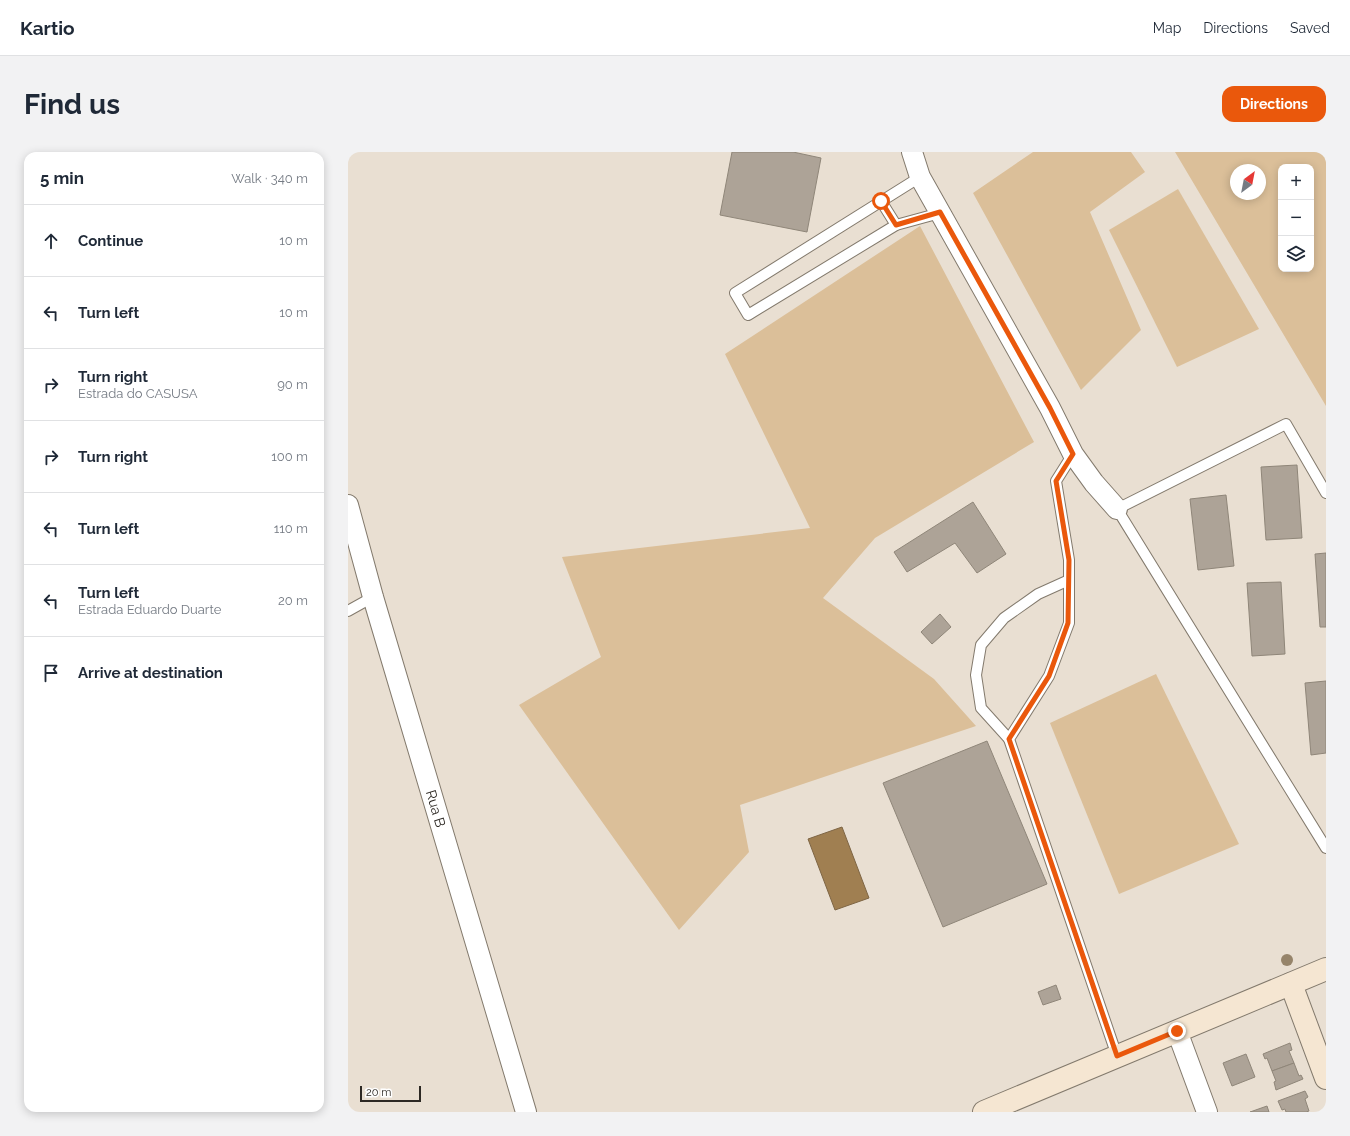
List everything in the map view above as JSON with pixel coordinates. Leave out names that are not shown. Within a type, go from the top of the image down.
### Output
[{"type":"street","points":[[912,152],[920,177],[1050,408],[1073,454],[1094,483],[1117,508]]},
{"type":"street","name":"Rua B","points":[[348,506],[373,597],[526,1112]]},
{"type":"street","points":[[984,1112],[1326,969]]},
{"type":"street","points":[[1290,984],[1326,1078]]},
{"type":"street","points":[[1177,1031],[1207,1112]]},
{"type":"lane","points":[[920,177],[735,293],[748,315],[896,225],[940,212]]},
{"type":"lane","points":[[881,201],[896,225]]},
{"type":"lane","points":[[1326,493],[1286,424],[1117,508],[1326,848]]},
{"type":"lane","points":[[1009,739],[1049,676],[1068,623],[1069,560],[1056,481],[1073,454]]},
{"type":"lane","points":[[1069,580],[1038,594],[1004,618],[981,645],[976,675],[981,708],[1009,739],[1117,1056]]},
{"type":"lane","points":[[348,611],[373,597]]},
{"type":"shaded area","points":[[1033,152],[1131,152],[1145,172],[1090,212],[1141,330],[1081,390],[973,193]]},
{"type":"shaded area","points":[[1175,152],[1326,152],[1326,406]]},
{"type":"shaded area","points":[[1178,189],[1259,329],[1177,367],[1109,230]]},
{"type":"shaded area","points":[[920,226],[1034,442],[875,538],[823,598],[934,679],[976,726],[740,805],[749,852],[679,930],[519,705],[601,657],[562,557],[810,528],[725,354]]},
{"type":"shaded area","points":[[1156,674],[1239,844],[1119,894],[1050,723]]},
{"type":"shaded area","points":[[842,827],[869,898],[835,910],[808,839]]},
{"type":"building","points":[[732,152],[793,152],[821,158],[807,232],[720,215]]},
{"type":"building","points":[[1297,465],[1302,538],[1266,540],[1261,467]]},
{"type":"building","points":[[1226,495],[1234,566],[1198,570],[1190,499]]},
{"type":"building","points":[[973,502],[1006,554],[977,573],[955,543],[907,572],[894,552]]},
{"type":"building","points":[[1326,553],[1326,627],[1320,627],[1315,554]]},
{"type":"building","points":[[1281,582],[1285,654],[1252,656],[1247,583]]},
{"type":"building","points":[[940,614],[951,627],[932,644],[921,632]]},
{"type":"building","points":[[1326,681],[1326,753],[1311,755],[1305,683]]},
{"type":"building","points":[[987,741],[1047,884],[943,927],[883,783]]},
{"type":"building","points":[[1056,985],[1061,999],[1043,1005],[1038,992]]},
{"type":"building","points":[[1290,1043],[1292,1050],[1289,1051],[1294,1063],[1272,1071],[1267,1058],[1265,1059],[1263,1054]]},
{"type":"building","points":[[1246,1054],[1255,1077],[1232,1086],[1223,1063]]},
{"type":"building","points":[[1294,1063],[1299,1076],[1301,1075],[1303,1079],[1276,1090],[1274,1082],[1276,1081],[1272,1071]]},
{"type":"building","points":[[1305,1091],[1308,1097],[1305,1099],[1309,1111],[1286,1112],[1285,1109],[1282,1110],[1278,1101]]},
{"type":"building","points":[[1267,1106],[1269,1112],[1250,1112]]},
{"type":"route","points":[[881,201],[896,225],[940,212],[1050,408],[1073,454],[1056,481],[1069,560],[1068,623],[1049,676],[1009,739],[1117,1056],[1177,1031]]}]
